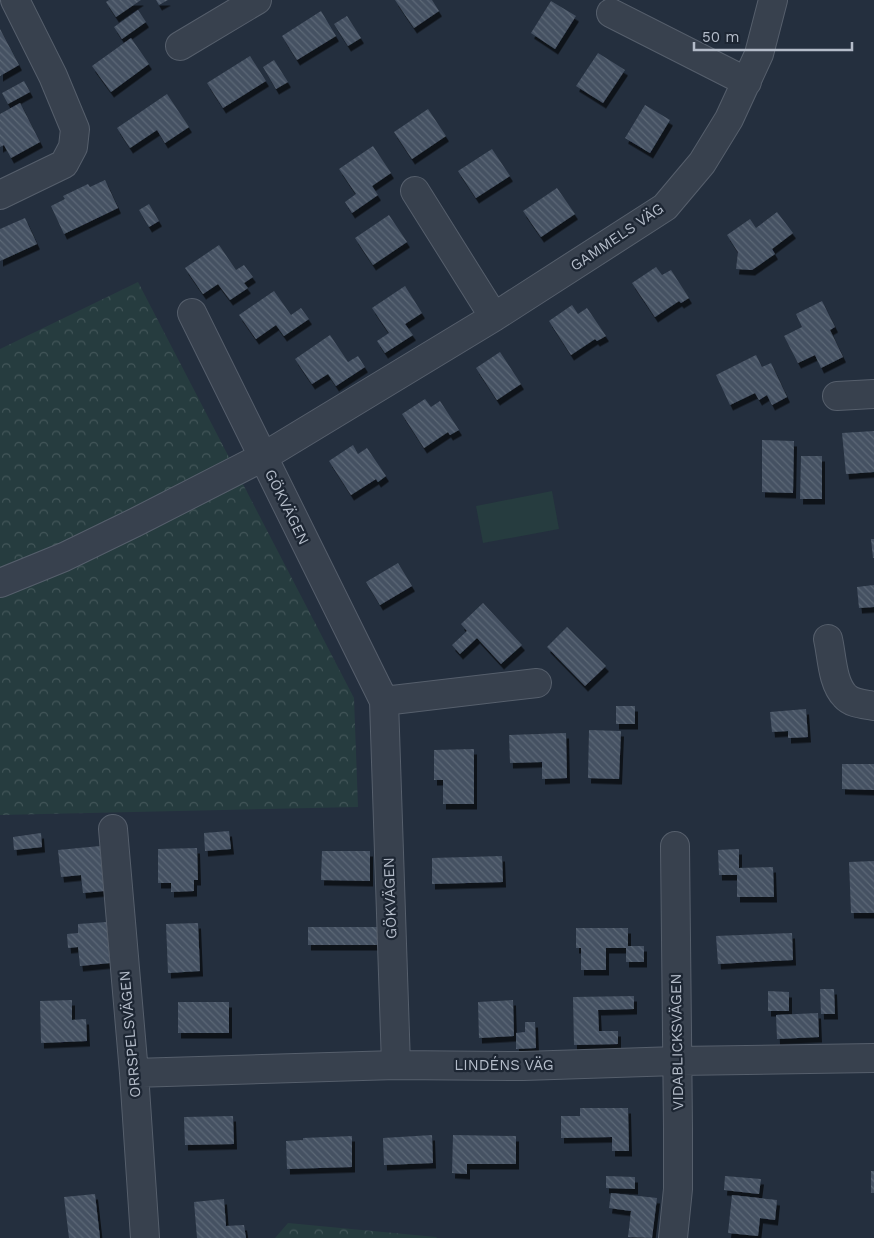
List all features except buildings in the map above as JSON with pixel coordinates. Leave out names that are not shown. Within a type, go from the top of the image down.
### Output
[{"type":"street","points":[[0,194],[64,164],[72,147],[75,128],[53,76],[15,0]]},
{"type":"street","points":[[180,46],[256,0]]},
{"type":"street","name":"GAMMELS VÄG","points":[[0,583],[64,556],[136,522],[263,457],[494,317],[665,207],[702,163],[729,119],[759,54],[773,0]]},
{"type":"street","points":[[611,13],[747,82]]},
{"type":"street","points":[[415,191],[494,317]]},
{"type":"street","name":"GÖKVÄGEN","points":[[192,312],[384,701],[396,1065]]},
{"type":"street","points":[[837,396],[874,394]]},
{"type":"street","points":[[828,639],[837,681],[845,696],[857,703],[874,706]]},
{"type":"street","points":[[384,701],[538,684]]},
{"type":"street","name":"ORRSPELSVÄGEN","points":[[113,829],[134,1073],[145,1238]]},
{"type":"street","name":"VIDABLICKSVÄGEN","points":[[673,1238],[678,1189],[675,846]]},
{"type":"street","name":"LINDÉNS VÄG","points":[[134,1073],[396,1065],[523,1066],[874,1058]]},
{"type":"green space","points":[[138,282],[354,698],[358,807],[0,815],[0,349]]},
{"type":"green space","points":[[552,491],[559,529],[483,543],[476,506]]},
{"type":"green space","points":[[288,1223],[436,1237],[437,1238],[275,1238]]}]
